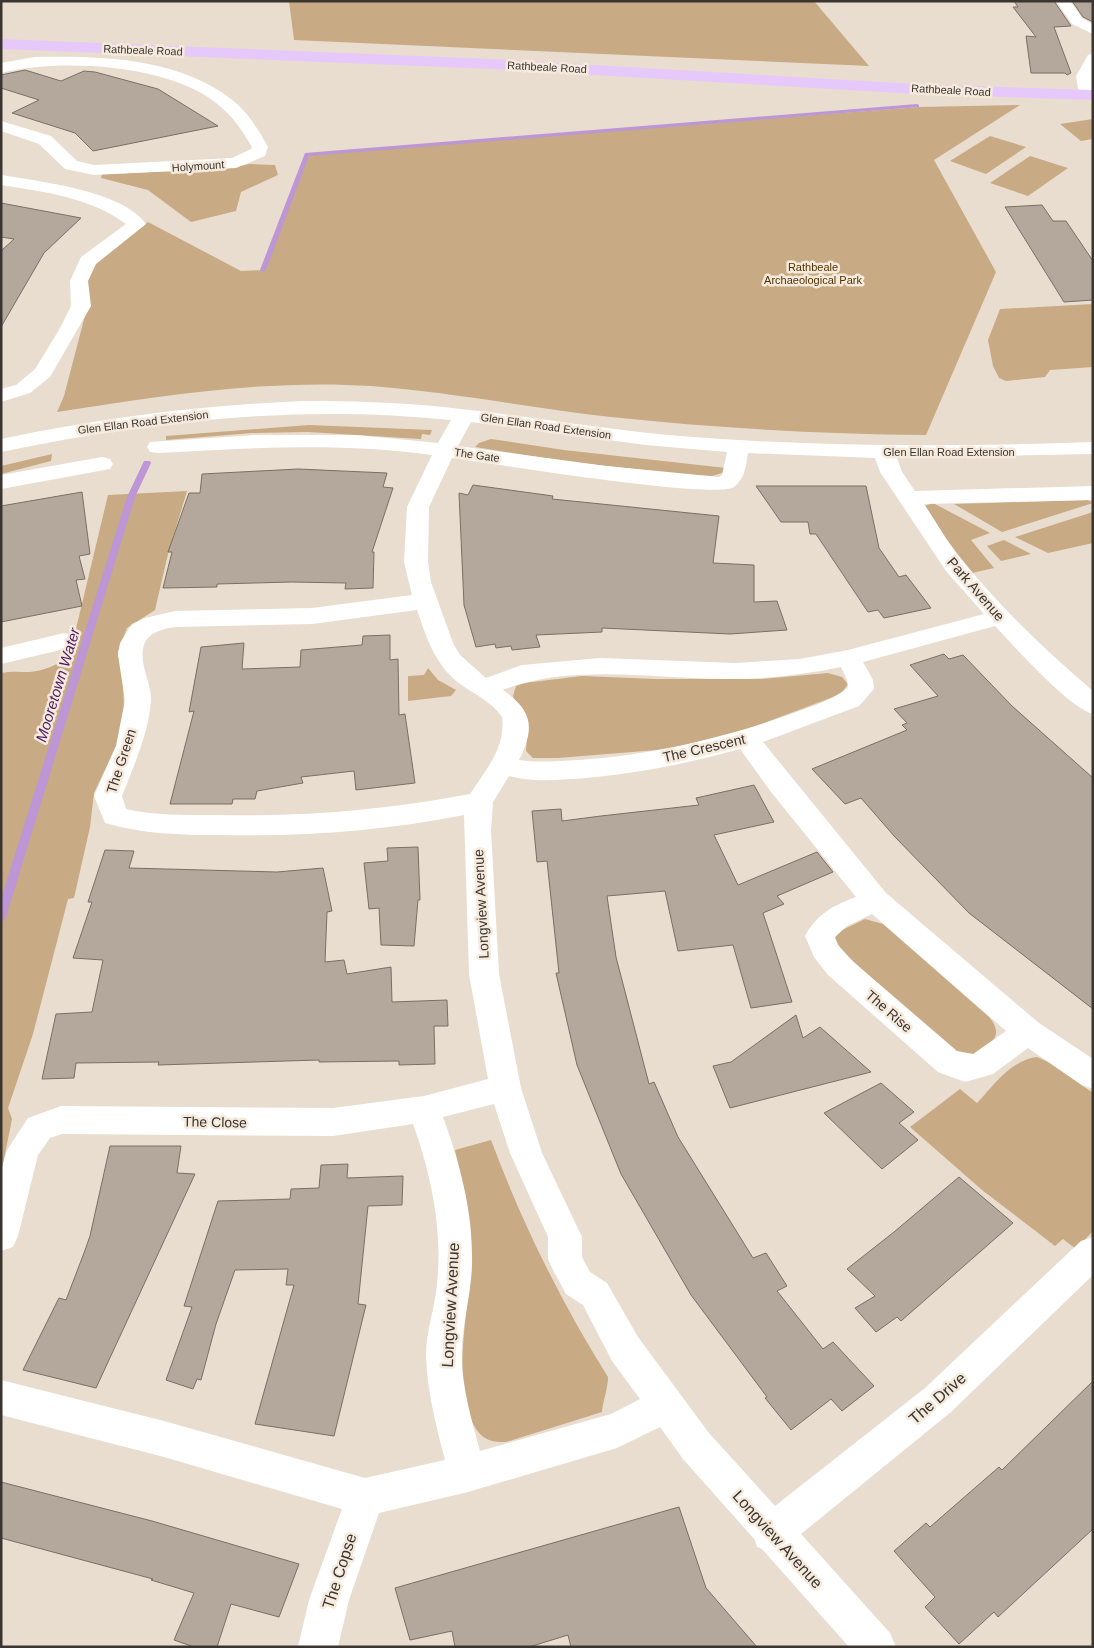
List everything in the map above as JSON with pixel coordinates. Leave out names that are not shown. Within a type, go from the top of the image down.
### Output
[{"type":"main road","name":"Rathbeale Road","points":[[1,44],[493,64],[922,89],[1090,95]]},
{"type":"street","points":[[1063,1],[1077,21],[1093,30]]},
{"type":"street","points":[[1090,95],[1084,76],[1093,58]]},
{"type":"street","name":"Holymount","points":[[1,68],[25,62],[99,62],[129,64],[178,77],[197,85],[234,107],[245,118],[260,147],[259,152],[249,158],[218,166],[94,170],[72,164],[45,140],[1,126]]},
{"type":"street","points":[[1,180],[77,195],[125,213],[137,224],[88,261],[79,281],[81,306],[43,373],[23,389],[1,396]]},
{"type":"street","name":"Glen Ellan Road Extension","points":[[1,446],[99,426],[235,411],[300,407],[368,408],[464,415],[627,437],[739,447],[931,453],[1093,448]]},
{"type":"street","name":"Longview Avenue","points":[[464,415],[445,450],[418,508],[416,562],[426,601],[441,644],[450,660],[464,674],[509,707],[516,717],[517,731],[515,742],[479,802],[477,832],[484,974],[506,1088],[526,1152],[565,1237],[565,1259],[578,1283],[596,1294],[625,1349],[696,1446],[771,1533],[876,1647]]},
{"type":"street","name":"The Gate","points":[[158,447],[186,452],[257,441],[356,441],[445,450],[606,473],[709,484],[725,483],[732,477],[739,447]]},
{"type":"street","name":"Park Avenue","points":[[884,452],[891,472],[954,566],[1000,617],[1058,675],[1093,705]]},
{"type":"street","points":[[1,482],[102,464]]},
{"type":"street","points":[[908,498],[1093,492]]},
{"type":"street","name":"The Green","points":[[426,601],[312,616],[175,619],[154,623],[141,630],[132,643],[130,655],[138,700],[129,746],[108,796],[109,805],[114,816],[130,821],[213,826],[291,826],[435,811],[479,802]]},
{"type":"street","points":[[485,688],[522,673],[600,666],[735,670],[800,667],[848,658],[1000,617]]},
{"type":"street","points":[[1,656],[64,641]]},
{"type":"street","name":"The Crescent","points":[[503,764],[517,770],[592,769],[709,748],[746,739],[850,700],[861,689],[860,680],[848,658]]},
{"type":"street","points":[[746,739],[876,901],[1028,1032],[1093,1076]]},
{"type":"street","name":"The Rise","points":[[876,901],[846,913],[825,926],[820,936],[824,949],[839,967],[949,1063],[962,1065],[965,1069],[982,1065],[1028,1032]]},
{"type":"street","name":"The Close","points":[[1,1236],[23,1150],[39,1128],[61,1120],[236,1123],[333,1122],[424,1109],[506,1088]]},
{"type":"street","name":"Longview Avenue","points":[[424,1109],[448,1188],[454,1231],[455,1276],[444,1352],[449,1404],[468,1473]]},
{"type":"street","name":"The Drive","points":[[771,1533],[938,1400],[1093,1252]]},
{"type":"street","points":[[1,1397],[164,1439],[365,1497],[468,1473],[617,1430],[665,1406]]},
{"type":"street","name":"The Copse","points":[[318,1647],[329,1600],[365,1497]]},
{"type":"green space","points":[[289,1],[814,1],[869,66],[294,40]]},
{"type":"green space","name":"Rathbeale Archaeological Park","points":[[1020,105],[934,160],[996,272],[926,435],[807,432],[690,424],[611,417],[401,389],[332,384],[213,390],[57,412],[64,396],[88,304],[86,281],[95,264],[148,222],[241,271],[263,270],[307,154],[920,107]]},
{"type":"green space","points":[[1093,119],[1093,139],[1081,141],[1060,124]]},
{"type":"green space","points":[[990,136],[1026,147],[986,174],[950,161]]},
{"type":"green space","points":[[1030,156],[1068,168],[1028,196],[990,183]]},
{"type":"green space","points":[[250,164],[275,165],[278,175],[241,192],[236,211],[191,222],[148,190],[101,178],[102,174],[224,169]]},
{"type":"green space","points":[[1093,304],[1093,367],[1050,370],[1045,377],[1006,381],[999,378],[993,366],[988,340],[1000,309]]},
{"type":"green space","points":[[309,425],[432,430],[430,435],[422,434],[421,439],[308,432],[252,433],[166,440],[166,436]]},
{"type":"green space","points":[[491,439],[564,450],[726,468],[722,473],[712,476],[689,475],[562,461],[475,447],[479,443]]},
{"type":"green space","points":[[52,454],[51,461],[1,474],[1,466]]},
{"type":"green space","points":[[187,491],[168,554],[155,610],[127,628],[118,651],[123,684],[124,711],[118,742],[94,793],[90,827],[74,898],[68,899],[33,1034],[8,1108],[12,1119],[1,1174],[1,673],[40,670],[69,658],[108,495]]},
{"type":"green space","points":[[1088,500],[1093,503],[1002,532],[954,504]]},
{"type":"green space","points":[[933,503],[990,533],[971,540],[994,568],[972,573],[944,536],[925,506]]},
{"type":"green space","points":[[1093,512],[1093,543],[1048,553],[1015,537]]},
{"type":"green space","points":[[1004,540],[1031,554],[1001,561],[987,546]]},
{"type":"green space","points":[[428,668],[438,680],[456,690],[451,696],[408,701],[408,676],[424,675]]},
{"type":"green space","points":[[828,673],[842,677],[848,684],[841,694],[751,728],[669,749],[558,758],[533,758],[526,751],[527,736],[513,696],[516,686],[524,683],[582,676],[656,679],[762,679]]},
{"type":"green space","points":[[865,919],[883,924],[989,1017],[996,1030],[996,1035],[990,1044],[973,1056],[952,1050],[854,962],[839,946],[835,937],[838,932]]},
{"type":"green space","points":[[1037,1057],[1048,1062],[1093,1093],[1093,1231],[1076,1249],[1063,1239],[1055,1246],[982,1190],[910,1127],[960,1089],[977,1103],[1011,1068],[1028,1059]]},
{"type":"green space","points":[[491,1140],[529,1232],[558,1291],[608,1377],[602,1412],[506,1442],[493,1441],[481,1435],[470,1417],[464,1395],[462,1370],[471,1244],[467,1208],[455,1150]]},
{"type":"building","points":[[1014,1],[1054,1],[1071,26],[1054,27],[1071,73],[1067,75],[1065,73],[1031,73],[1026,36],[1036,37],[1013,7],[1018,7]]},
{"type":"building","points":[[1072,1],[1093,1],[1093,22],[1083,17]]},
{"type":"building","points":[[25,70],[61,81],[84,71],[95,72],[158,89],[218,126],[93,151],[75,133],[12,113],[39,100],[1,88],[1,75]]},
{"type":"building","points":[[1,203],[81,218],[44,253],[1,327],[1,251],[14,239],[1,237]]},
{"type":"building","points":[[1042,205],[1053,221],[1066,221],[1093,261],[1093,300],[1064,302],[1005,207]]},
{"type":"building","points":[[298,469],[387,473],[383,487],[393,488],[372,552],[374,552],[373,588],[345,589],[346,583],[292,582],[217,584],[217,587],[163,588],[172,552],[168,552],[189,493],[200,493],[202,474]]},
{"type":"building","points":[[473,485],[553,496],[552,499],[719,516],[713,563],[754,565],[754,602],[777,601],[787,630],[730,634],[602,628],[602,632],[536,635],[540,647],[512,650],[511,646],[496,648],[495,644],[476,647],[464,605],[459,493],[468,495]]},
{"type":"building","points":[[756,486],[866,486],[879,548],[899,577],[906,575],[931,608],[884,618],[878,610],[868,612],[816,534],[810,534],[808,522],[781,522]]},
{"type":"building","points":[[82,492],[90,554],[79,556],[85,579],[76,580],[82,606],[1,622],[1,506]]},
{"type":"building","points":[[390,635],[390,660],[398,659],[399,715],[405,714],[415,783],[356,790],[354,771],[301,777],[303,783],[257,791],[255,799],[233,799],[232,804],[170,804],[194,711],[189,712],[201,647],[244,643],[242,669],[300,667],[301,650],[362,645],[363,636]]},
{"type":"building","points":[[944,654],[949,659],[963,655],[1012,706],[1093,778],[1093,1009],[969,913],[895,837],[861,798],[845,804],[812,769],[907,730],[902,725],[907,723],[894,709],[938,696],[910,665]]},
{"type":"building","points":[[754,785],[774,822],[714,835],[738,885],[817,852],[833,872],[777,896],[784,904],[763,913],[792,1002],[751,1008],[733,945],[678,951],[665,891],[607,896],[616,957],[649,1084],[654,1082],[678,1137],[753,1258],[766,1253],[787,1286],[777,1291],[823,1349],[833,1342],[874,1386],[842,1411],[831,1399],[791,1430],[765,1398],[767,1397],[691,1295],[621,1174],[577,1065],[556,973],[559,973],[547,861],[537,862],[532,811],[561,809],[562,821],[699,805],[696,798]]},
{"type":"building","points":[[418,847],[420,900],[418,900],[414,946],[381,945],[379,908],[369,909],[364,863],[388,861],[387,848]]},
{"type":"building","points":[[105,850],[134,851],[129,868],[277,872],[323,868],[332,911],[327,912],[325,962],[344,960],[347,974],[391,967],[392,1002],[447,1000],[448,1026],[434,1026],[435,1064],[399,1065],[399,1061],[319,1062],[319,1060],[158,1065],[159,1062],[76,1063],[74,1078],[42,1079],[56,1014],[92,1012],[103,960],[73,958],[92,902],[88,902]]},
{"type":"building","points":[[796,1015],[803,1038],[820,1027],[871,1072],[730,1108],[713,1066],[731,1062]]},
{"type":"building","points":[[881,1083],[914,1112],[899,1123],[918,1140],[882,1169],[824,1113]]},
{"type":"building","points":[[110,1146],[181,1146],[177,1173],[195,1174],[96,1388],[23,1370],[59,1298],[66,1300],[90,1236]]},
{"type":"building","points":[[348,1164],[347,1178],[403,1176],[402,1205],[368,1206],[358,1304],[366,1305],[334,1436],[255,1424],[294,1285],[286,1285],[288,1269],[235,1270],[216,1324],[201,1380],[197,1379],[193,1389],[166,1380],[192,1307],[184,1306],[218,1201],[290,1199],[291,1189],[319,1188],[321,1165]]},
{"type":"building","points":[[959,1177],[1013,1223],[901,1321],[897,1317],[876,1332],[855,1308],[875,1296],[847,1269]]},
{"type":"building","points":[[1093,1381],[1093,1529],[998,1617],[994,1612],[959,1644],[925,1607],[935,1597],[894,1551],[926,1523],[930,1527],[999,1467],[1002,1470]]},
{"type":"building","points":[[1,1482],[152,1521],[299,1564],[279,1617],[231,1604],[217,1647],[194,1647],[174,1640],[194,1593],[151,1580],[153,1579],[1,1538]]},
{"type":"building","points":[[679,1507],[706,1588],[757,1647],[571,1647],[568,1635],[529,1647],[455,1647],[452,1631],[410,1640],[395,1588]]},
{"type":"waterway","points":[[263,270],[307,154],[917,106]]},
{"type":"waterway","name":"Mooretown Water","points":[[1,917],[131,497],[147,463]]}]
